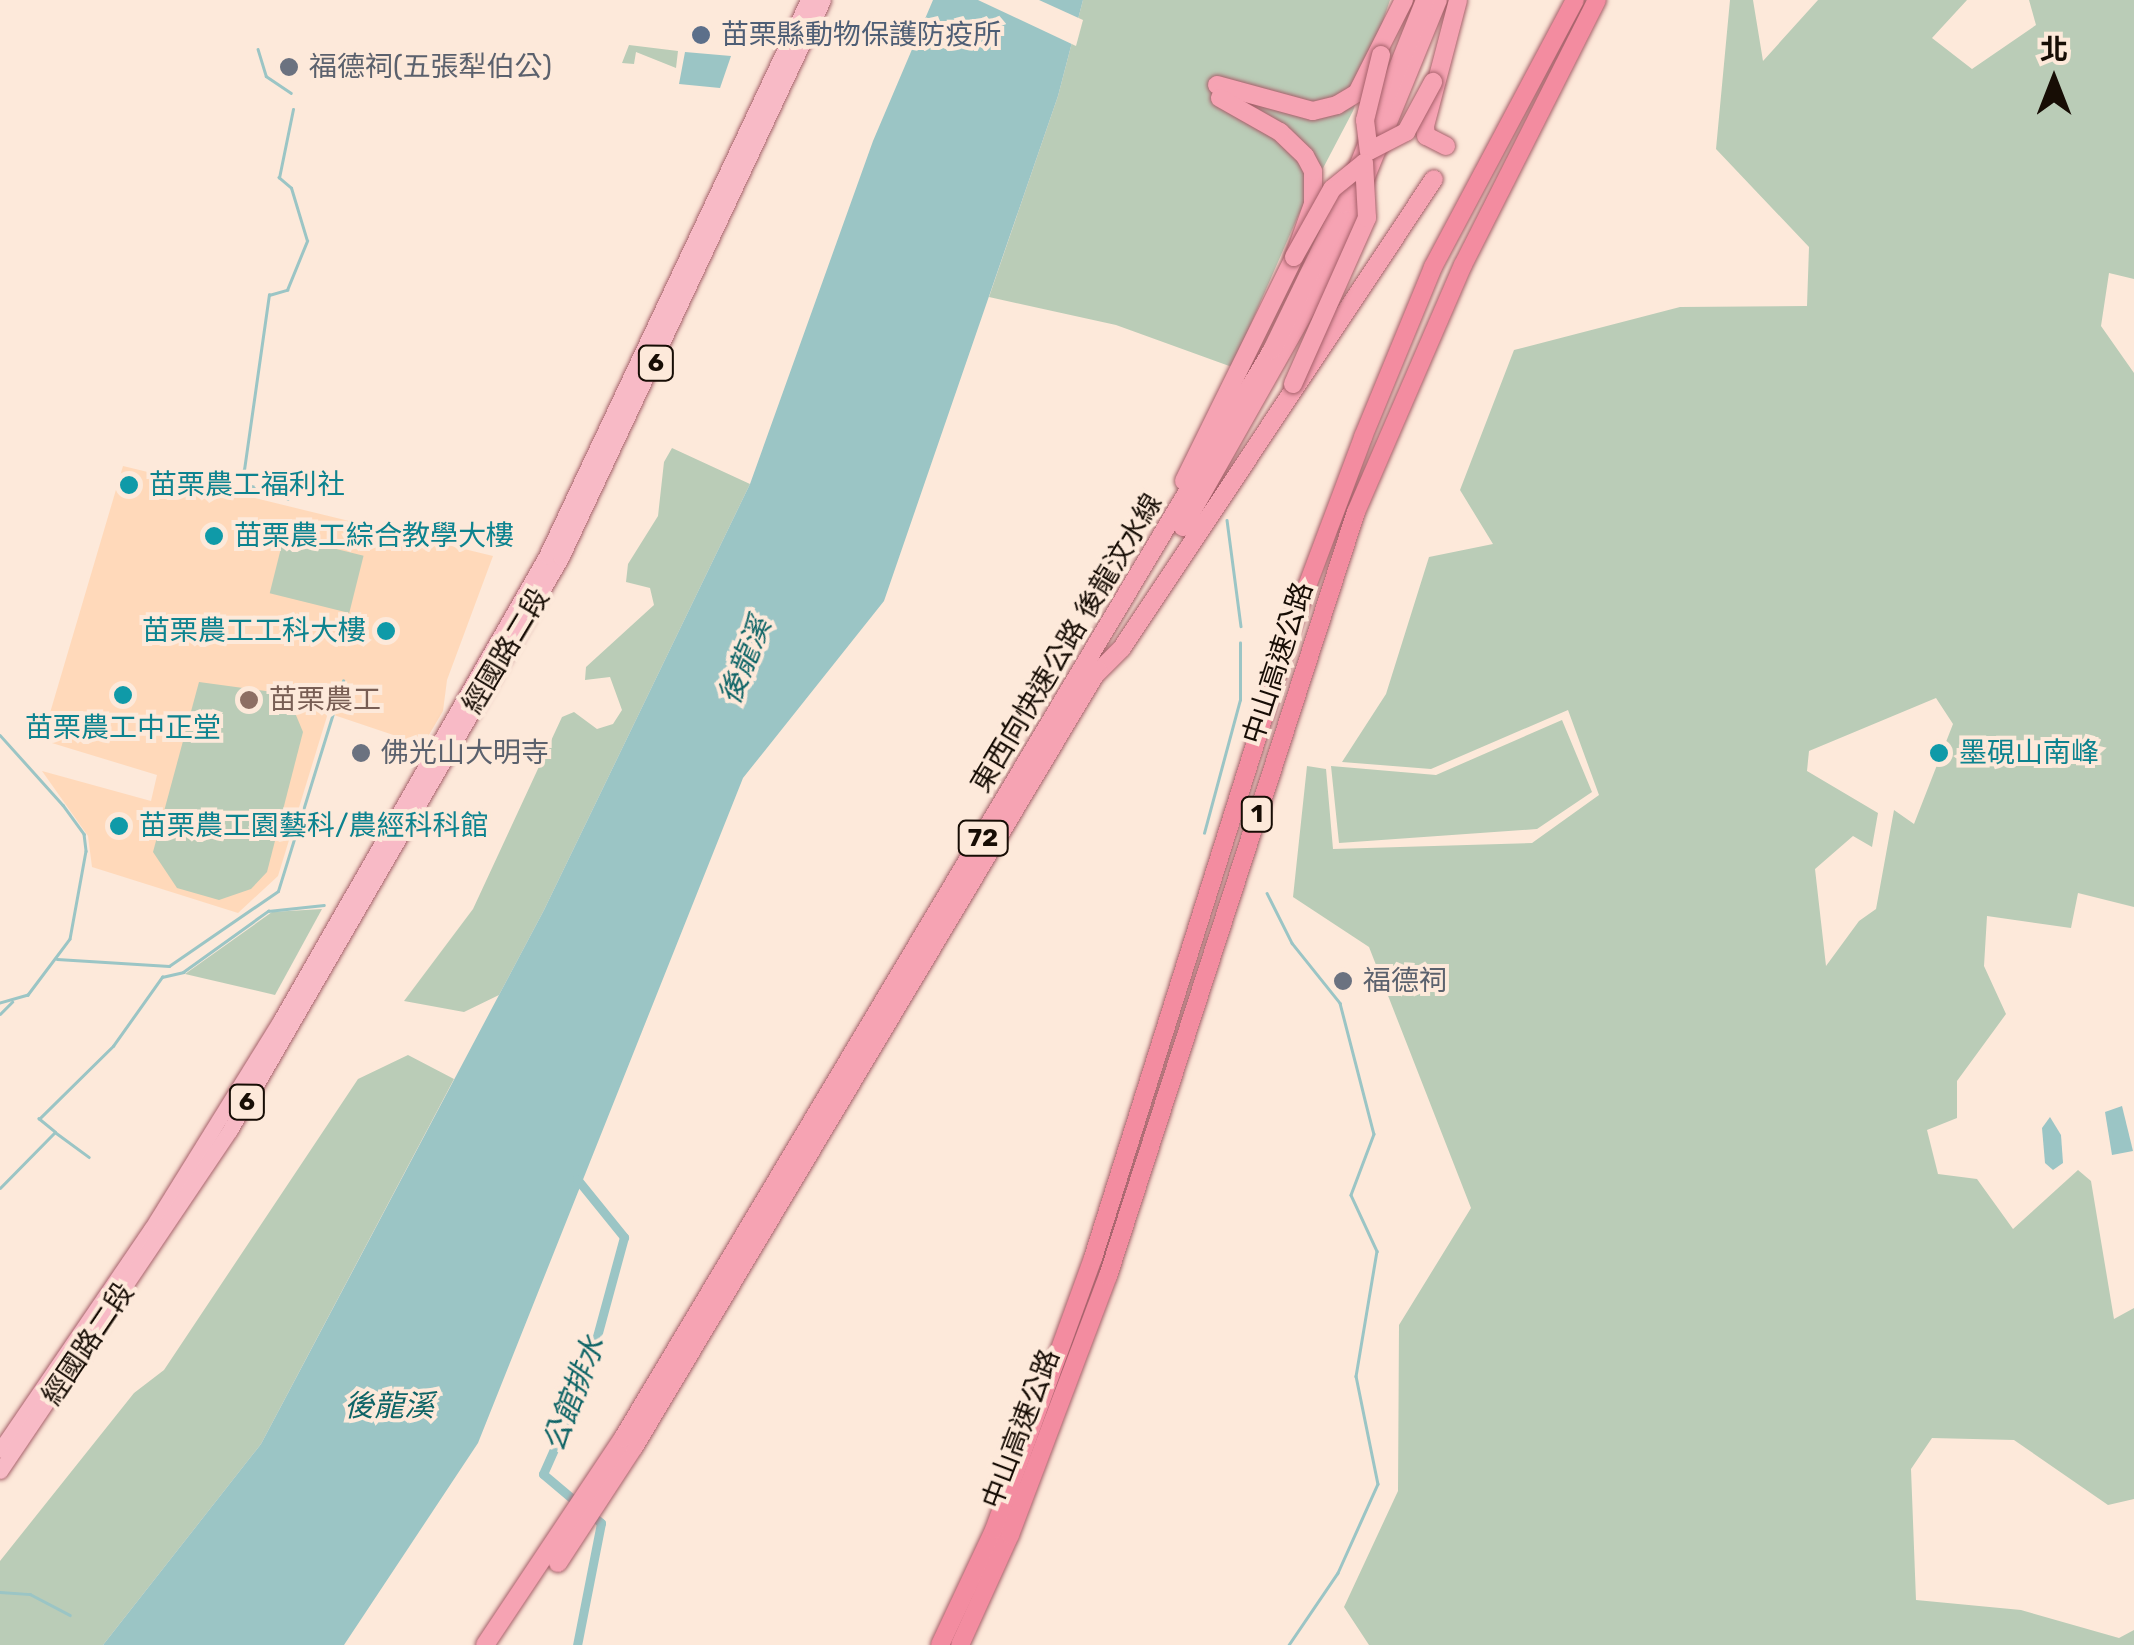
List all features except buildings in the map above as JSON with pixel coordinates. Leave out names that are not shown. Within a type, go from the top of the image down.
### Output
[{"type":"highway","points":[[1404,0],[1381,55],[1365,120],[1369,151],[1406,132],[1433,82]]},
{"type":"highway","name":"東西向快速公路 後龍汶水線","points":[[485,1645],[623,1438],[1158,547],[1294,308],[1425,0]]},
{"type":"highway","name":"東西向快速公路 後龍汶水線","points":[[500,1645],[634,1447],[1283,359],[1327,272],[1438,0]]},
{"type":"highway","points":[[1446,146],[1426,136],[1433,82],[1458,0]]},
{"type":"highway","name":"中山高速公路","points":[[940,1645],[994,1530],[1080,1296],[1294,621],[1363,437],[1433,267],[1575,0]]},
{"type":"highway","name":"中山高速公路","points":[[960,1645],[1010,1535],[1108,1276],[1356,512],[1463,265],[1597,0]]},
{"type":"highway","points":[[1294,258],[1313,204],[1313,171],[1280,132],[1219,91],[1313,111],[1357,94],[1381,55]]},
{"type":"highway","points":[[1158,547],[1166,517],[1294,258],[1332,189],[1364,163],[1366,218],[1294,384]]},
{"type":"highway","points":[[1095,675],[1122,648],[1294,384],[1434,179]]},
{"type":"main road","name":"經國路二段","points":[[0,1450],[151,1229],[280,1021],[546,556],[808,0]]},
{"type":"main road","name":"經國路二段","points":[[0,1471],[230,1130],[560,558],[823,0]]},
{"type":"shaded area","name":"苗栗農工","points":[[123,466],[493,556],[447,680],[443,711],[423,745],[328,713],[278,876],[238,913],[92,867],[88,836],[42,771],[151,801],[157,775],[42,740]]},
{"type":"green space","points":[[1083,0],[1390,0],[1353,111],[1299,214],[1232,367],[1116,325],[989,297],[1058,96]]},
{"type":"green space","points":[[1730,0],[1753,0],[1763,61],[1818,0],[1967,0],[1932,38],[1972,69],[2036,25],[2029,0],[2134,0],[2134,279],[2109,273],[2101,326],[2134,373],[2134,907],[2078,893],[2071,928],[1987,916],[1984,966],[2006,1014],[1957,1081],[1957,1118],[1927,1130],[1938,1174],[1977,1179],[2013,1229],[2078,1170],[2091,1181],[2114,1319],[2134,1308],[2134,1499],[2108,1505],[2014,1440],[1932,1438],[1911,1469],[1916,1600],[2021,1610],[2119,1638],[2134,1630],[2134,1645],[1369,1645],[1344,1607],[1398,1491],[1399,1325],[1471,1208],[1369,947],[1293,897],[1307,766],[1326,769],[1333,849],[1532,843],[1599,795],[1568,710],[1431,769],[1342,762],[1386,694],[1429,557],[1493,544],[1460,490],[1514,350],[1680,307],[1807,306],[1809,247],[1716,149]],"holes":[[[1936,698],[1953,724],[1914,824],[1894,810],[1876,909],[1859,921],[1826,966],[1815,869],[1853,836],[1872,847],[1878,813],[1807,771],[1809,751]]]},
{"type":"green space","points":[[629,45],[678,51],[676,68],[636,52],[634,64],[622,63]]},
{"type":"green space","points":[[672,448],[750,484],[544,910],[499,995],[464,1012],[404,1001],[473,909],[562,717],[574,712],[597,729],[613,724],[622,710],[610,677],[585,680],[586,667],[654,605],[650,588],[626,582],[628,564],[658,516],[664,462]]},
{"type":"green space","points":[[284,536],[364,556],[349,613],[270,593]]},
{"type":"green space","points":[[199,682],[273,692],[293,708],[303,732],[267,872],[251,889],[219,900],[177,888],[153,852]]},
{"type":"green space","points":[[1562,720],[1592,792],[1537,829],[1339,843],[1331,766],[1436,775]]},
{"type":"green space","points":[[322,909],[275,995],[185,974],[272,912]]},
{"type":"green space","points":[[408,1055],[454,1079],[261,1444],[103,1645],[0,1645],[0,1561],[134,1393],[164,1370],[358,1079]]},
{"type":"water","name":"後龍溪","points":[[933,0],[1083,0],[1058,96],[884,601],[743,778],[478,1443],[344,1645],[103,1645],[261,1444],[544,910],[750,484],[873,141]]},
{"type":"water","points":[[685,52],[731,56],[720,88],[679,84]]},
{"type":"water","points":[[2122,1106],[2133,1151],[2112,1155],[2105,1112]]},
{"type":"water","points":[[2050,1117],[2061,1135],[2063,1163],[2053,1170],[2045,1163],[2042,1128]]},
{"type":"pier","points":[[978,0],[1039,0],[1083,20],[1076,46]]},
{"type":"waterway","points":[[258,49],[266,76],[291,93]]},
{"type":"waterway","points":[[288,499],[250,486],[244,470],[269,295],[287,290],[307,241],[291,188],[279,178],[293,109]]},
{"type":"waterway","points":[[1227,520],[1241,626]]},
{"type":"waterway","points":[[1204,833],[1240,700],[1240,643]]},
{"type":"waterway","points":[[57,959],[169,966],[278,891],[343,681]]},
{"type":"waterway","points":[[0,735],[63,805],[84,834],[86,851],[70,939],[28,995],[0,1003]]},
{"type":"waterway","points":[[1267,893],[1292,943],[1340,1003],[1374,1134],[1351,1195],[1377,1251],[1356,1376],[1378,1484],[1338,1573],[1289,1645]]},
{"type":"waterway","points":[[0,1188],[55,1132],[39,1119],[113,1046],[162,977],[183,972],[268,911],[324,905]]},
{"type":"waterway","points":[[0,1014],[12,1002]]},
{"type":"waterway","points":[[55,1132],[89,1157]]},
{"type":"waterway","name":"公館排水","points":[[577,1179],[624,1237],[586,1377],[543,1474],[601,1523],[577,1645]]},
{"type":"waterway","points":[[0,1592],[30,1594],[70,1615]]},
{"type":"place","name":"苗栗縣動物保護防疫所","points":[[701,35]]},
{"type":"place","name":"福德祠(五張犁伯公)","points":[[289,67]]},
{"type":"place","name":"苗栗農工福利社","points":[[129,485]]},
{"type":"place","name":"苗栗農工綜合教學大樓","points":[[214,536]]},
{"type":"place","name":"苗栗農工工科大樓","points":[[386,631]]},
{"type":"place","name":"苗栗農工中正堂","points":[[123,695]]},
{"type":"place","name":"苗栗農工","points":[[249,700]]},
{"type":"place","name":"佛光山大明寺","points":[[361,753]]},
{"type":"place","name":"墨硯山南峰","points":[[1939,753]]},
{"type":"place","name":"苗栗農工園藝科/農經科科館","points":[[119,826]]},
{"type":"place","name":"福德祠","points":[[1343,981]]}]
